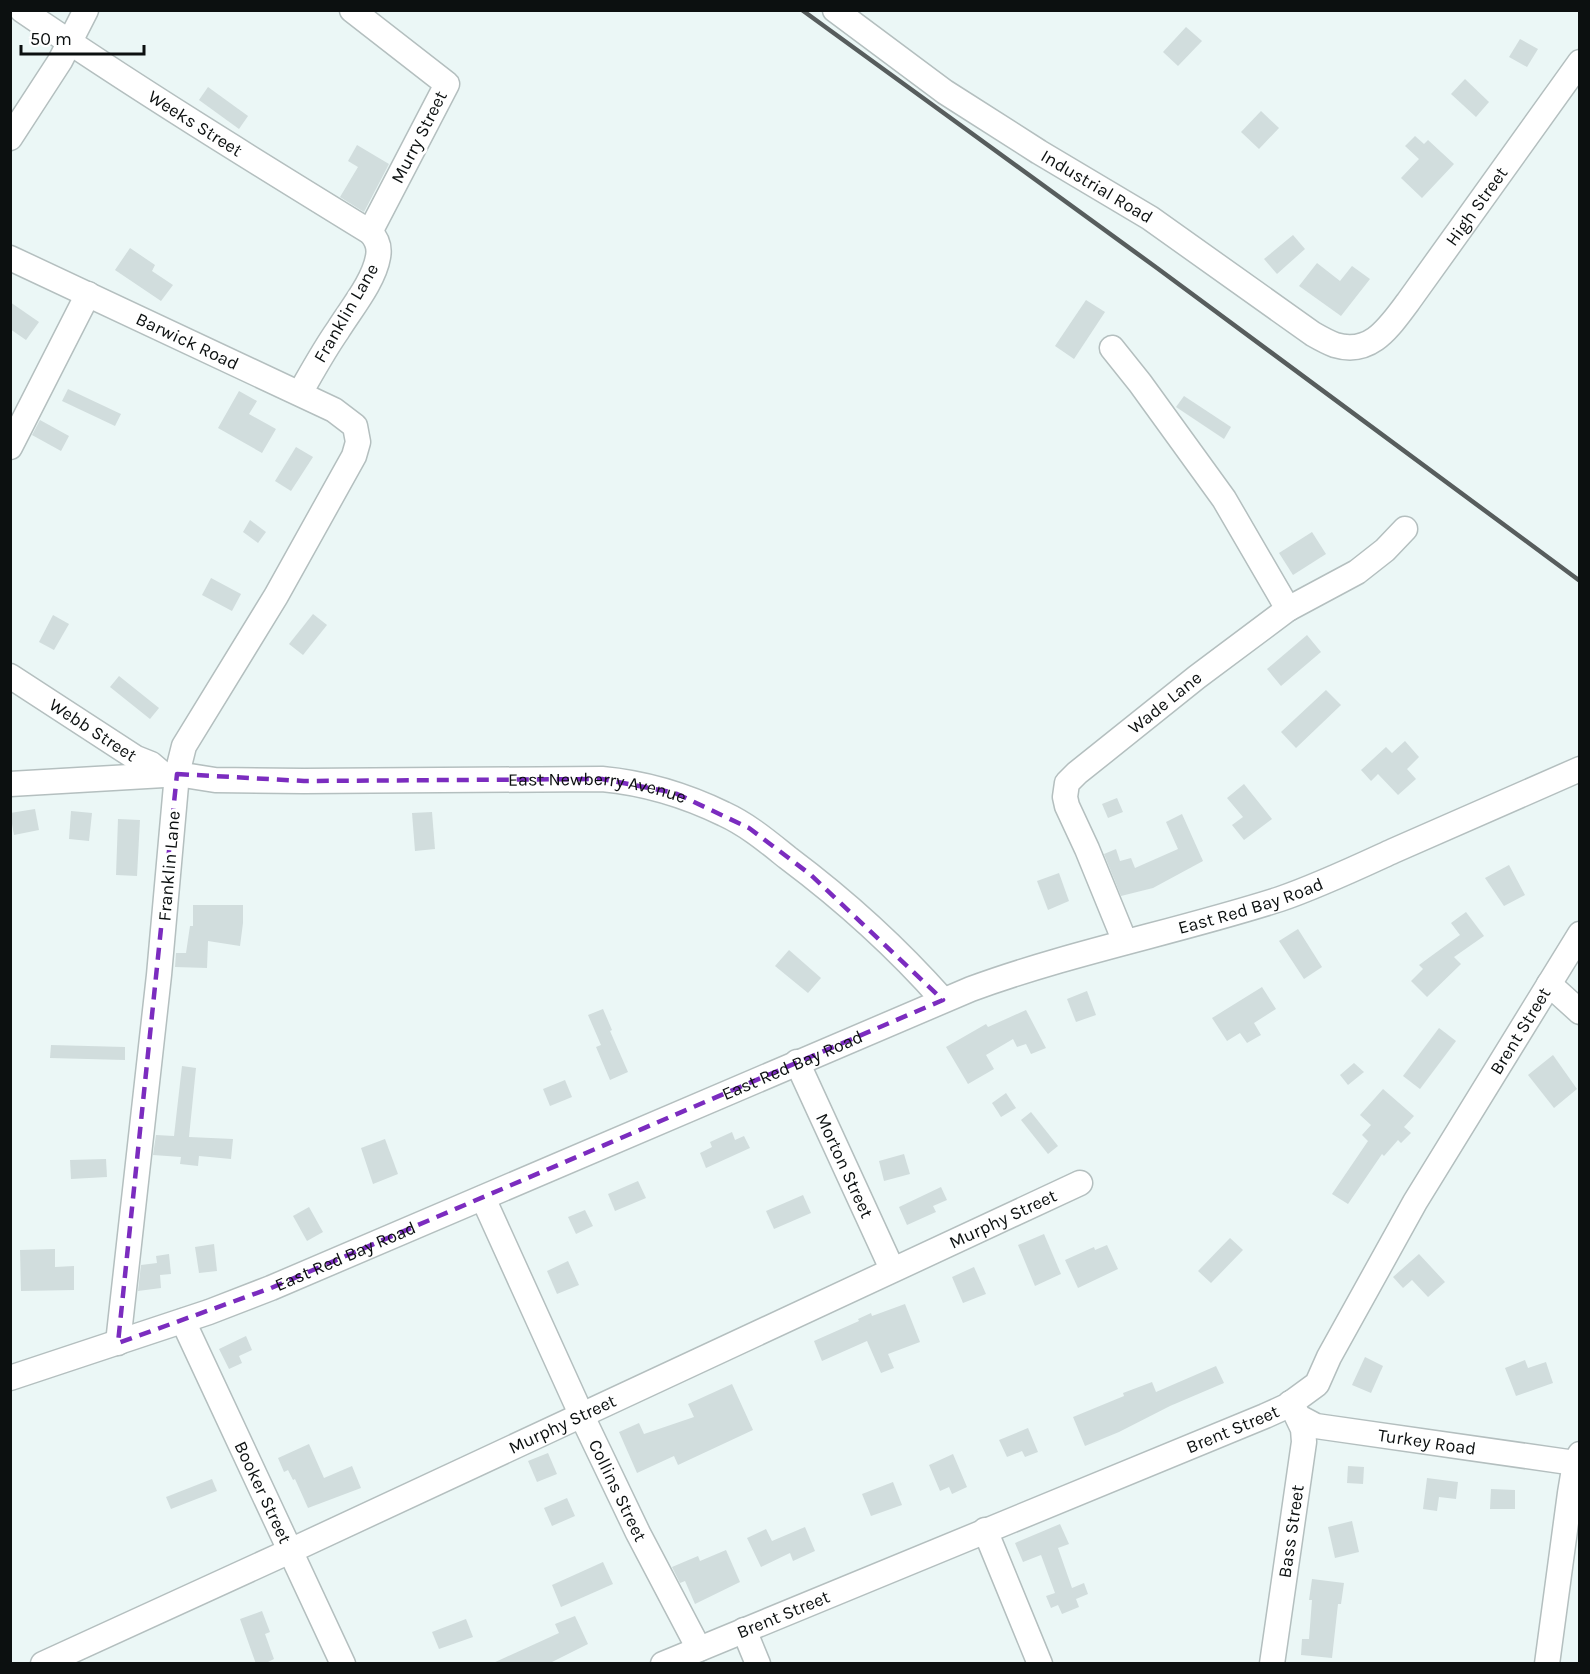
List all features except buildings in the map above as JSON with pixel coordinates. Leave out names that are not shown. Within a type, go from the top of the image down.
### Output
[{"type":"street","name":"Weeks Street","points":[[22,10],[69,43],[370,232]]},
{"type":"street","points":[[10,138],[46,85],[86,10]]},
{"type":"street","name":"Murry Street","points":[[352,10],[447,84],[370,232]]},
{"type":"street","name":"Industrial Road","points":[[835,10],[945,92],[1150,219],[1313,334],[1347,348],[1365,345]]},
{"type":"street","name":"High Street","points":[[1365,345],[1384,333],[1408,302],[1580,62]]},
{"type":"street","name":"Franklin Lane","points":[[300,393],[368,282],[379,254],[378,242],[370,232]]},
{"type":"street","name":"Barwick Road","points":[[10,258],[334,410],[355,426],[357,434]]},
{"type":"street","points":[[10,447],[88,294]]},
{"type":"street","points":[[1112,348],[1147,392],[1224,499],[1288,609]]},
{"type":"street","name":"Franklin Lane","points":[[118,1343],[159,975],[171,774],[184,746],[276,596],[338,487],[354,456],[358,442],[357,434]]},
{"type":"street","name":"Wade Lane","points":[[1125,942],[1067,806],[1065,797],[1067,783],[1197,677],[1288,609],[1357,572],[1385,550],[1405,529]]},
{"type":"street","name":"Webb Street","points":[[10,676],[136,758],[171,774]]},
{"type":"street","name":"East Red Bay Road","points":[[10,1378],[118,1343],[271,1288],[797,1062],[1010,974],[1281,898],[1580,769]]},
{"type":"street","name":"East Newberry Avenue","points":[[10,784],[171,774],[214,780],[602,779],[631,782],[675,793],[699,802],[748,828],[811,875],[849,908],[916,970],[943,1000]]},
{"type":"street","name":"Brent Street","points":[[663,1664],[1265,1416],[1290,1403],[1317,1384],[1329,1357],[1415,1202],[1580,934]]},
{"type":"street","points":[[1549,984],[1580,1012]]},
{"type":"street","name":"Morton Street","points":[[797,1062],[892,1269]]},
{"type":"street","name":"Murphy Street","points":[[43,1664],[1080,1183]]},
{"type":"street","name":"Collins Street","points":[[483,1198],[580,1414],[638,1533],[699,1649]]},
{"type":"street","name":"Booker Street","points":[[183,1320],[343,1664]]},
{"type":"street","name":"Turkey Road","points":[[1290,1403],[1299,1417],[1316,1426],[1577,1458]]},
{"type":"street","name":"Bass Street","points":[[1272,1664],[1304,1442],[1303,1429],[1290,1403]]},
{"type":"street","points":[[1547,1664],[1577,1458]]},
{"type":"street","points":[[986,1530],[1040,1664]]},
{"type":"street","points":[[744,1630],[758,1664]]},
{"type":"highlighted area","points":[[177,774],[304,781],[602,779],[675,793],[749,828],[811,875],[943,1000],[271,1288],[118,1343]]},
{"type":"railway","points":[[802,10],[1157,268],[1580,581]]}]
